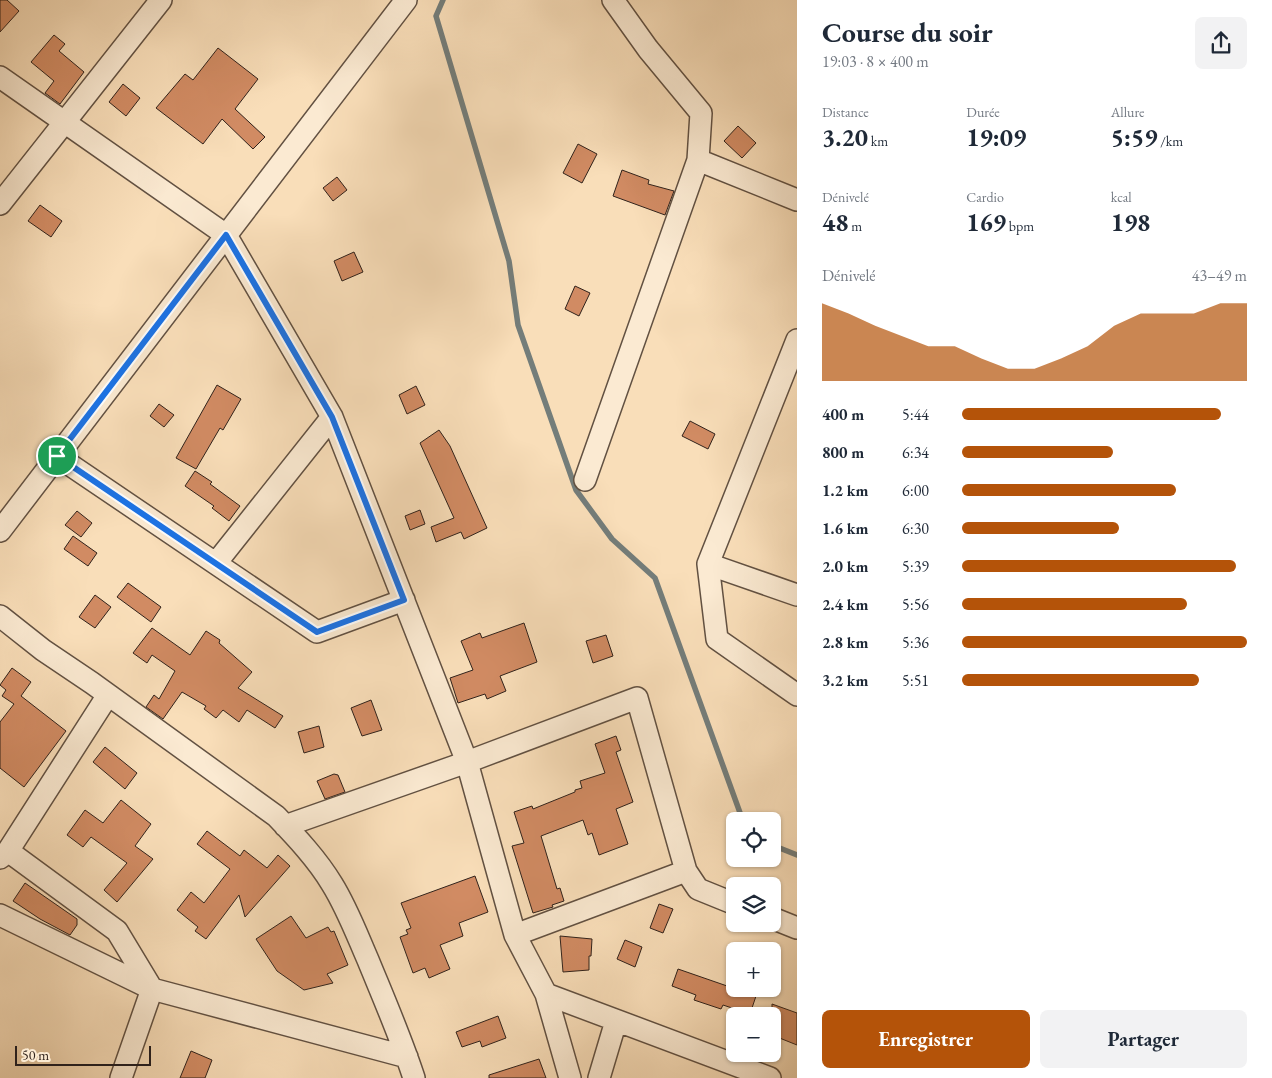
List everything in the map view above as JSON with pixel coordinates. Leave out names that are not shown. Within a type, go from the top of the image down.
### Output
[{"type":"street","points":[[0,204],[161,0]]},
{"type":"street","points":[[0,531],[406,0]]},
{"type":"street","points":[[584,480],[698,160],[701,113],[648,49],[613,0]]},
{"type":"street","points":[[0,77],[226,235],[332,417],[467,762],[515,935],[546,994],[570,1078]]},
{"type":"street","points":[[698,160],[797,200]]},
{"type":"street","points":[[797,340],[708,564],[717,640],[797,695]]},
{"type":"street","points":[[216,563],[332,417]]},
{"type":"street","points":[[57,456],[317,632],[404,600]]},
{"type":"street","points":[[708,564],[797,595]]},
{"type":"street","points":[[0,616],[43,650],[108,694],[268,810],[312,856],[332,883],[344,906],[407,1056],[414,1078]]},
{"type":"street","points":[[108,694],[4,854],[117,931],[152,989]]},
{"type":"street","points":[[285,826],[467,762],[636,698],[686,871],[698,889],[726,900]]},
{"type":"street","points":[[515,935],[686,871]]},
{"type":"street","points":[[0,915],[152,989],[407,1056]]},
{"type":"street","points":[[781,922],[797,928]]},
{"type":"street","points":[[121,1078],[152,989]]},
{"type":"street","points":[[546,994],[761,1076]]},
{"type":"street","points":[[600,1078],[616,1021]]},
{"type":"building","points":[[0,0],[7,0],[19,11],[0,32]]},
{"type":"building","points":[[54,35],[65,44],[59,51],[84,72],[60,104],[45,93],[54,81],[31,62]]},
{"type":"building","points":[[218,48],[258,79],[235,109],[265,137],[253,149],[222,119],[203,144],[156,108],[185,74],[193,80]]},
{"type":"building","points":[[123,84],[140,98],[126,116],[109,102]]},
{"type":"building","points":[[738,126],[756,143],[742,158],[724,141]]},
{"type":"building","points":[[578,144],[597,154],[582,183],[563,173]]},
{"type":"building","points":[[622,170],[649,180],[648,184],[674,191],[665,215],[613,196]]},
{"type":"building","points":[[337,177],[347,190],[333,201],[323,188]]},
{"type":"building","points":[[40,205],[62,221],[51,237],[28,221]]},
{"type":"building","points":[[354,252],[363,272],[342,281],[334,261]]},
{"type":"building","points":[[575,286],[590,293],[579,316],[565,309]]},
{"type":"building","points":[[217,385],[241,399],[223,430],[220,428],[196,469],[176,458]]},
{"type":"building","points":[[416,386],[425,405],[407,414],[399,395]]},
{"type":"building","points":[[159,404],[174,415],[164,427],[150,416]]},
{"type":"building","points":[[690,421],[715,434],[708,449],[682,436]]},
{"type":"building","points":[[439,430],[450,446],[487,528],[464,539],[461,532],[436,542],[431,527],[454,518],[420,443]]},
{"type":"building","points":[[195,471],[212,482],[210,484],[240,506],[229,521],[212,508],[214,506],[185,486]]},
{"type":"building","points":[[420,510],[425,524],[410,530],[405,516]]},
{"type":"building","points":[[77,511],[92,523],[81,537],[65,525]]},
{"type":"building","points":[[73,536],[97,553],[88,566],[64,549]]},
{"type":"building","points":[[128,583],[161,607],[151,622],[117,597]]},
{"type":"building","points":[[95,595],[111,607],[95,628],[79,617]]},
{"type":"building","points":[[524,623],[537,662],[500,676],[506,691],[487,699],[485,694],[458,703],[450,678],[473,670],[461,641],[480,633],[482,638]]},
{"type":"building","points":[[152,628],[190,655],[206,631],[220,640],[219,643],[252,672],[238,688],[283,716],[275,728],[247,710],[239,722],[223,710],[216,718],[204,709],[206,706],[182,692],[163,719],[146,707],[154,695],[159,699],[175,671],[152,655],[147,663],[133,653]]},
{"type":"building","points":[[606,635],[613,656],[593,663],[586,641]]},
{"type":"building","points":[[12,668],[31,682],[21,696],[66,731],[24,787],[0,768],[0,722],[14,704],[2,696],[6,690],[0,685]]},
{"type":"building","points":[[371,700],[382,730],[362,736],[351,708]]},
{"type":"building","points":[[319,726],[324,747],[304,753],[298,732]]},
{"type":"building","points":[[616,736],[621,750],[616,752],[633,802],[616,809],[628,844],[599,855],[592,833],[588,835],[583,820],[541,836],[557,889],[560,888],[564,901],[552,905],[553,907],[533,913],[512,846],[524,843],[514,812],[532,806],[533,809],[575,792],[575,790],[582,788],[580,781],[605,773],[595,744]]},
{"type":"building","points":[[105,747],[137,773],[125,789],[93,762]]},
{"type":"building","points":[[334,774],[338,775],[345,792],[325,799],[317,781]]},
{"type":"building","points":[[121,800],[151,824],[135,846],[153,859],[117,902],[104,890],[127,863],[91,837],[83,847],[67,835],[85,810],[103,823]]},
{"type":"building","points":[[207,831],[240,856],[244,850],[267,868],[278,855],[290,866],[245,917],[239,895],[206,939],[195,931],[198,927],[177,910],[191,892],[204,903],[230,869],[197,844]]},
{"type":"building","points":[[475,876],[488,912],[459,923],[463,936],[440,945],[450,969],[429,978],[425,968],[413,973],[400,937],[408,934],[406,930],[411,928],[401,903]]},
{"type":"building","points":[[25,883],[77,919],[77,925],[70,935],[40,919],[13,901]]},
{"type":"building","points":[[659,904],[673,909],[663,933],[650,928]]},
{"type":"building","points":[[291,916],[306,938],[328,927],[331,932],[334,931],[348,965],[327,974],[333,983],[304,990],[277,971],[256,939]]},
{"type":"building","points":[[560,936],[592,939],[589,970],[563,972]]},
{"type":"building","points":[[625,940],[642,947],[635,967],[617,959]]},
{"type":"building","points":[[678,969],[726,986],[726,997],[756,997],[752,1007],[729,1007],[723,1005],[721,1009],[694,1000],[696,995],[672,986]]},
{"type":"building","points":[[781,1007],[797,1013],[797,1045],[781,1039]]},
{"type":"building","points":[[498,1016],[506,1038],[482,1047],[480,1041],[462,1047],[456,1032]]},
{"type":"building","points":[[191,1051],[212,1060],[205,1078],[180,1078]]},
{"type":"building","points":[[539,1059],[546,1078],[489,1078],[489,1075]]},
{"type":"waterway","points":[[443,0],[436,16],[509,261],[518,325],[576,490],[612,539],[655,578],[740,812]]},
{"type":"waterway","points":[[781,849],[797,855]]},
{"type":"route","points":[[226,235],[332,417],[404,600],[317,632],[57,456],[226,235]]}]
